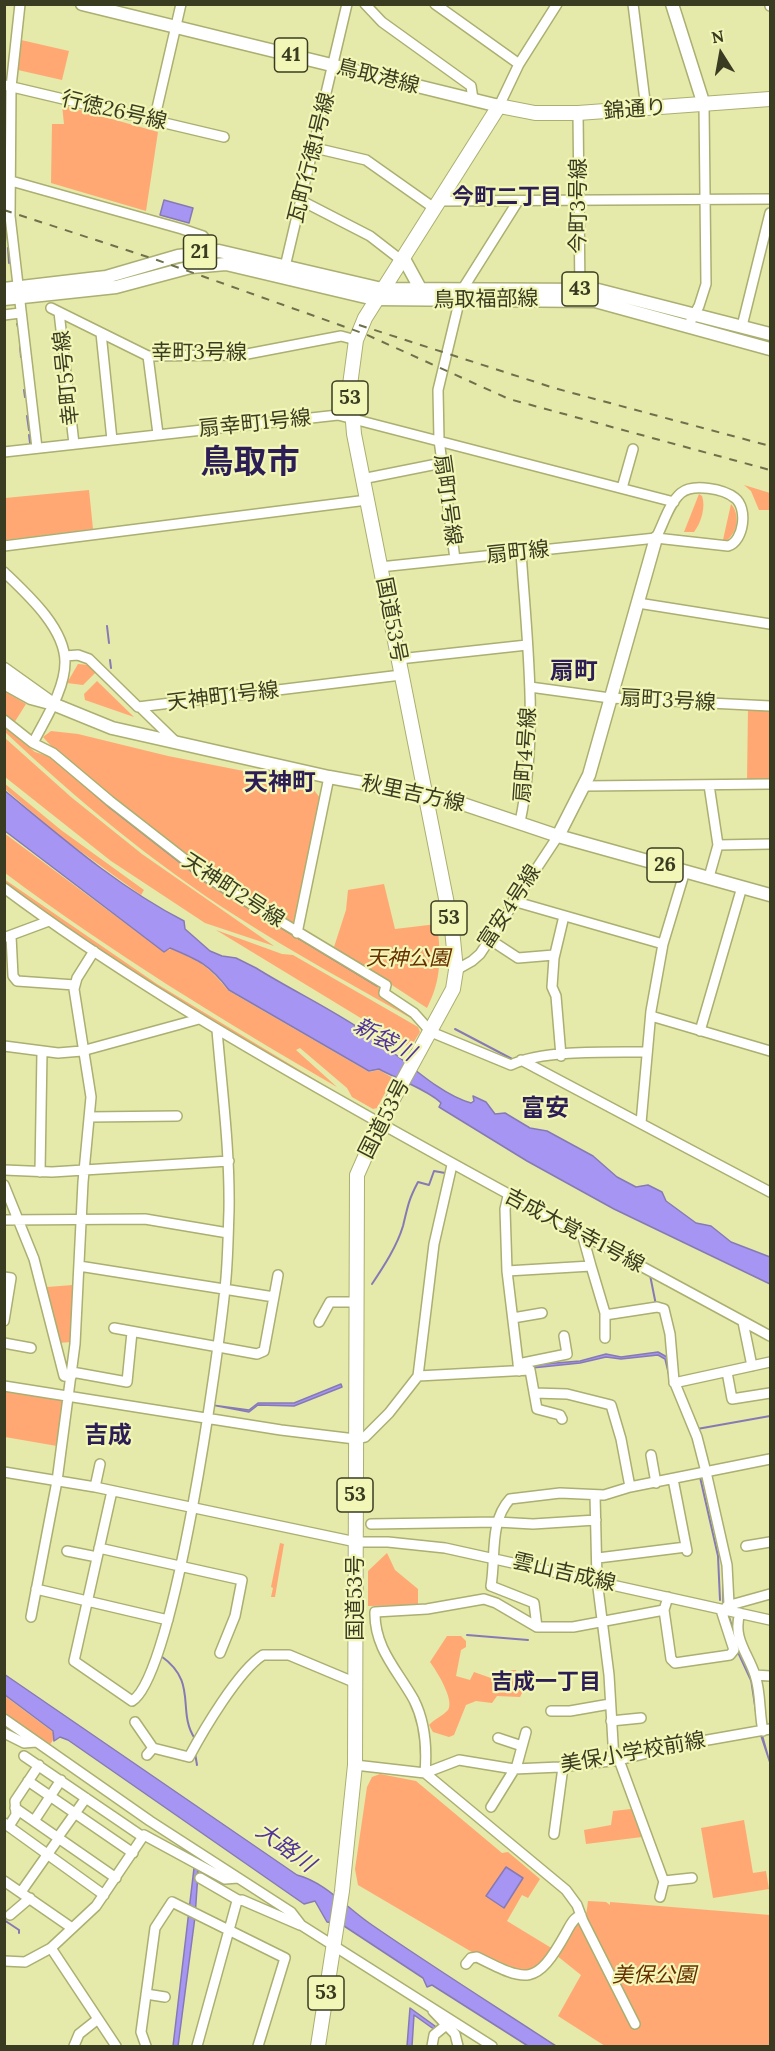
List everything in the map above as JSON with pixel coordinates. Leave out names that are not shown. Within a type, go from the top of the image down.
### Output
[{"type":"highway","name":"錦通り","points":[[499,106],[535,113],[578,113],[771,99]]},
{"type":"highway","name":"国道53号","points":[[318,2046],[342,1891],[355,1765],[354,1439],[357,1175],[380,1123],[430,1035],[453,989],[456,970],[450,919],[362,479],[351,418],[350,385],[356,340],[379,294],[499,106]]},
{"type":"main road","name":"鳥取港線","points":[[82,4],[499,106]]},
{"type":"main road","points":[[672,4],[704,105]]},
{"type":"main road","name":"21","points":[[4,299],[13,291],[106,277],[178,256],[213,250],[233,252],[284,271]]},
{"type":"main road","points":[[402,258],[421,290]]},
{"type":"main road","name":"21","points":[[13,291],[116,287],[212,264],[284,271],[350,284],[379,294]]},
{"type":"main road","name":"鳥取福部線","points":[[379,294],[421,290],[461,295]]},
{"type":"main road","name":"鳥取福部線","points":[[379,294],[616,294],[771,334]]},
{"type":"main road","name":"鳥取福部線","points":[[580,294],[771,349]]},
{"type":"main road","points":[[558,836],[585,786],[656,538]]},
{"type":"main road","name":"秋里吉方線","points":[[4,669],[53,704]]},
{"type":"main road","name":"秋里吉方線","points":[[4,683],[31,698],[53,704],[96,723],[178,745],[329,777],[445,798],[558,836],[771,895]]},
{"type":"street","points":[[20,4],[8,86],[7,180],[15,272],[13,291],[20,313],[37,448]]},
{"type":"street","points":[[154,120],[181,4]]},
{"type":"street","name":"瓦町行徳1号線","points":[[284,271],[315,148],[347,4]]},
{"type":"street","points":[[365,4],[382,22],[471,86],[473,99]]},
{"type":"street","points":[[435,4],[519,64]]},
{"type":"street","points":[[499,106],[519,64],[557,4]]},
{"type":"street","points":[[633,4],[646,109]]},
{"type":"street","name":"行徳26号線","points":[[8,86],[224,137]]},
{"type":"street","points":[[688,326],[706,284],[704,105]]},
{"type":"street","name":"今町3号線","points":[[578,113],[580,294]]},
{"type":"street","points":[[315,148],[366,160],[436,205],[518,201],[771,200]]},
{"type":"street","points":[[7,180],[203,236],[213,250]]},
{"type":"street","points":[[302,201],[370,236],[402,258]]},
{"type":"street","name":"扇町1号線","points":[[455,559],[439,440],[438,390],[461,295],[518,201]]},
{"type":"street","points":[[742,326],[771,213]]},
{"type":"street","points":[[4,273],[15,272]]},
{"type":"street","name":"幸町3号線","points":[[55,310],[148,356],[242,355],[341,336],[356,340]]},
{"type":"street","name":"幸町5号線","points":[[55,310],[74,444]]},
{"type":"street","points":[[4,315],[20,313]]},
{"type":"street","points":[[101,333],[112,440]]},
{"type":"street","points":[[148,356],[158,434]]},
{"type":"street","name":"扇幸町1号線","points":[[4,452],[338,415],[674,502]]},
{"type":"street","points":[[622,488],[633,449]]},
{"type":"street","points":[[362,479],[442,462]]},
{"type":"street","name":"扇町線","points":[[380,567],[656,538],[723,546],[733,545],[740,535],[742,511],[732,496],[697,487],[681,493],[674,502]]},
{"type":"street","points":[[4,546],[367,500]]},
{"type":"street","points":[[656,538],[674,502]]},
{"type":"street","points":[[651,552],[678,540],[669,531],[666,519]]},
{"type":"street","points":[[399,659],[527,645],[522,552]]},
{"type":"street","points":[[4,572],[43,614],[59,638],[65,656],[64,672],[53,704],[33,743]]},
{"type":"street","points":[[638,603],[771,624]]},
{"type":"street","name":"扇町4号線","points":[[520,822],[530,769],[530,687],[527,645]]},
{"type":"street","name":"天神町1号線","points":[[65,656],[78,655],[89,659],[140,707],[401,675]]},
{"type":"street","name":"扇町3号線","points":[[530,687],[610,698],[770,706]]},
{"type":"street","points":[[140,707],[178,745]]},
{"type":"street","name":"天神町2号線","points":[[4,720],[33,743],[53,753],[210,879],[386,985],[384,993],[414,1013],[430,1035]]},
{"type":"street","points":[[297,933],[329,777]]},
{"type":"street","points":[[585,786],[770,784],[771,794]]},
{"type":"street","points":[[709,785],[718,845],[709,877]]},
{"type":"street","name":"富安4号線","points":[[456,970],[472,962],[558,836]]},
{"type":"street","points":[[718,845],[771,844]]},
{"type":"street","points":[[640,1123],[646,1052],[663,944],[685,871]]},
{"type":"street","points":[[700,1031],[742,887]]},
{"type":"street","name":"吉成大覚寺1号線","points":[[4,888],[49,921],[217,1030],[508,1196],[771,1336]]},
{"type":"street","points":[[513,901],[663,944]]},
{"type":"street","points":[[561,1056],[556,996],[552,987],[554,955],[564,916]]},
{"type":"street","points":[[49,921],[8,937],[13,976],[17,981],[75,985]]},
{"type":"street","points":[[489,939],[518,957],[554,955]]},
{"type":"street","points":[[31,1617],[57,1480],[71,1374],[91,1097],[81,1051],[75,985],[94,951]]},
{"type":"street","points":[[651,1016],[771,1051]]},
{"type":"street","points":[[4,1046],[42,1052],[81,1051],[199,1019]]},
{"type":"street","points":[[112,1491],[74,1662],[129,1700],[136,1699],[149,1675],[168,1620],[191,1508],[225,1289],[229,1161],[217,1030]]},
{"type":"street","points":[[430,1035],[511,1065],[521,1060],[561,1056],[646,1052]]},
{"type":"street","points":[[40,1172],[42,1052]]},
{"type":"street","points":[[521,1060],[771,1192]]},
{"type":"street","points":[[90,1117],[177,1116]]},
{"type":"street","points":[[4,1170],[40,1172],[229,1161]]},
{"type":"street","points":[[4,1386],[206,1416],[281,1430],[354,1439],[365,1437],[389,1413],[418,1376],[434,1244],[452,1165]]},
{"type":"street","points":[[4,1185],[34,1259],[64,1376],[71,1374],[127,1382],[132,1332]]},
{"type":"street","points":[[508,1196],[505,1209],[507,1271],[519,1367]]},
{"type":"street","points":[[4,1220],[145,1219],[228,1233]]},
{"type":"street","points":[[583,1237],[605,1315],[605,1338]]},
{"type":"street","points":[[79,1266],[274,1298]]},
{"type":"street","points":[[507,1271],[591,1266]]},
{"type":"street","points":[[114,1328],[257,1354],[264,1352],[278,1275]]},
{"type":"street","points":[[4,1277],[11,1278],[4,1321]]},
{"type":"street","points":[[319,1322],[330,1302],[355,1302]]},
{"type":"street","points":[[605,1315],[657,1306],[664,1309],[670,1334],[674,1383],[697,1437],[727,1565],[729,1604]]},
{"type":"street","points":[[513,1318],[542,1312]]},
{"type":"street","points":[[743,1322],[752,1366]]},
{"type":"street","points":[[418,1376],[519,1367],[567,1354],[564,1336]]},
{"type":"street","points":[[4,1343],[32,1348]]},
{"type":"street","points":[[674,1383],[771,1362]]},
{"type":"street","points":[[519,1367],[530,1370],[539,1410],[560,1415],[562,1419]]},
{"type":"street","points":[[727,1372],[732,1399],[771,1393]]},
{"type":"street","points":[[534,1393],[567,1394],[611,1405],[621,1439],[630,1487]]},
{"type":"street","points":[[651,1455],[656,1483]]},
{"type":"street","points":[[486,1600],[491,1586],[497,1521],[510,1499],[560,1493],[595,1495],[771,1459]]},
{"type":"street","points":[[95,1487],[100,1464]]},
{"type":"street","name":"雲山吉成線","points":[[4,1473],[95,1487],[356,1542],[425,1545],[493,1557],[771,1620]]},
{"type":"street","points":[[598,1558],[687,1550],[673,1479]]},
{"type":"street","points":[[595,1495],[597,1580],[617,1760],[664,1882],[660,1897]]},
{"type":"street","points":[[371,1524],[497,1521],[533,1524],[596,1520]]},
{"type":"street","points":[[746,1546],[771,1542]]},
{"type":"street","points":[[67,1551],[98,1552],[180,1564],[242,1580],[235,1616],[220,1653]]},
{"type":"street","points":[[491,1586],[534,1603],[537,1627]]},
{"type":"street","points":[[36,1589],[168,1620]]},
{"type":"street","points":[[668,1597],[664,1610],[671,1659],[675,1663],[730,1654],[734,1650],[721,1610],[729,1604],[771,1594]]},
{"type":"street","points":[[635,2024],[577,1905],[566,1890],[425,1773],[421,1718],[415,1702],[382,1649],[375,1612],[427,1609],[486,1600],[537,1627],[573,1627],[664,1610]]},
{"type":"street","points":[[740,1613],[737,1625],[740,1640],[755,1675],[767,1730]]},
{"type":"street","points":[[135,1722],[150,1752],[189,1757],[196,1742],[250,1667],[263,1656],[287,1655],[356,1683]]},
{"type":"street","points":[[755,1675],[771,1676]]},
{"type":"street","points":[[551,1711],[570,1711],[610,1704]]},
{"type":"street","points":[[611,1721],[641,1718]]},
{"type":"street","points":[[4,1719],[291,1912],[301,1925]]},
{"type":"street","name":"美保小学校前線","points":[[355,1765],[425,1773],[459,1760],[515,1769],[563,1767],[617,1760],[685,1744],[767,1730]]},
{"type":"street","points":[[491,1807],[515,1769],[526,1732]]},
{"type":"street","points":[[4,1733],[24,1743],[36,1742]]},
{"type":"street","points":[[498,1738],[522,1746]]},
{"type":"street","points":[[24,1755],[143,1837],[144,1835],[225,1879],[238,1878]]},
{"type":"street","points":[[39,1765],[15,1801],[16,1815],[7,1825],[104,1895]]},
{"type":"street","points":[[554,1834],[563,1767]]},
{"type":"street","points":[[34,1821],[61,1780]]},
{"type":"street","points":[[28,1781],[133,1853]]},
{"type":"street","points":[[21,1892],[86,1798]]},
{"type":"street","points":[[15,1808],[116,1878]]},
{"type":"street","points":[[4,1961],[25,1962],[51,1948],[96,1906],[143,1837]]},
{"type":"street","points":[[200,1878],[238,1900],[301,1925],[333,1941],[492,2046]]},
{"type":"street","points":[[664,1882],[692,1878]]},
{"type":"street","points":[[4,1881],[72,1928]]},
{"type":"street","points":[[10,1915],[21,1911],[30,1898]]},
{"type":"street","points":[[197,2046],[238,1900]]},
{"type":"street","points":[[146,2046],[141,2032],[156,1928],[172,1902],[229,1928],[285,1958],[258,2046]]},
{"type":"street","points":[[466,1964],[471,1958],[477,1958],[521,1977],[536,1973],[556,1951],[573,1921],[581,1915]]},
{"type":"street","points":[[51,1948],[116,2046]]},
{"type":"street","points":[[146,1994],[165,1997]]},
{"type":"street","points":[[429,2006],[445,2026],[455,2034],[458,2046]]},
{"type":"street","points":[[74,2046],[78,2036],[98,2019]]},
{"type":"street","points":[[432,2046],[434,2035],[445,2026]]},
{"type":"street","points":[[78,2036],[86,2046]]},
{"type":"green space","points":[[21,40],[69,51],[62,80],[18,70]]},
{"type":"green space","points":[[62,105],[158,132],[146,211],[51,183],[52,124],[64,124]]},
{"type":"green space","points":[[744,485],[770,493],[770,510],[759,510],[751,491]]},
{"type":"green space","points":[[89,490],[93,529],[5,540],[5,498]]},
{"type":"green space","points":[[699,494],[702,496],[703,505],[701,520],[694,532],[684,532]]},
{"type":"green space","points":[[731,504],[737,518],[735,528],[731,537],[723,540]]},
{"type":"green space","points":[[78,664],[88,665],[96,672],[83,685],[67,683]]},
{"type":"green space","points":[[97,681],[134,717],[85,700],[84,694]]},
{"type":"green space","points":[[4,691],[26,704],[14,723],[5,715]]},
{"type":"green space","points":[[748,709],[770,710],[770,779],[747,781]]},
{"type":"green space","points":[[4,727],[35,752],[54,758],[113,811],[201,880],[378,987],[382,994],[421,1024],[305,958],[205,896],[145,852],[59,782],[5,732]]},
{"type":"green space","points":[[51,731],[78,734],[168,756],[309,784],[321,799],[295,926],[246,898],[179,853],[54,749],[43,737]]},
{"type":"green space","points":[[5,738],[71,797],[142,854],[274,946],[205,923],[111,861],[5,777]]},
{"type":"green space","points":[[4,783],[61,830],[144,890],[141,895],[62,838],[5,789]]},
{"type":"green space","points":[[4,833],[164,952],[171,949],[190,957],[209,970],[229,991],[369,1072],[379,1070],[393,1078],[377,1108],[373,1109],[352,1097],[347,1088],[300,1048],[296,1050],[337,1087],[168,985],[5,873]]},
{"type":"green space","points":[[4,879],[157,984],[359,1106],[268,1054],[134,972],[48,914],[5,883]]},
{"type":"green space","name":"天神公園","points":[[384,884],[395,929],[437,924],[438,977],[427,1008],[334,947],[346,910],[348,890]]},
{"type":"green space","points":[[216,930],[282,954],[293,955],[418,1027],[420,1032],[410,1048]]},
{"type":"green space","points":[[73,1285],[72,1342],[57,1343],[47,1287]]},
{"type":"green space","points":[[4,1390],[60,1399],[63,1402],[57,1446],[5,1437]]},
{"type":"green space","points":[[280,1543],[284,1544],[275,1597],[271,1597],[273,1588],[271,1587]]},
{"type":"green space","points":[[387,1553],[395,1570],[418,1589],[418,1605],[368,1606],[368,1571]]},
{"type":"green space","points":[[447,1636],[461,1636],[466,1641],[466,1647],[461,1650],[456,1676],[470,1680],[474,1672],[502,1682],[511,1670],[516,1670],[522,1693],[520,1697],[497,1696],[492,1703],[476,1701],[466,1705],[454,1735],[449,1737],[433,1732],[429,1725],[448,1710],[449,1699],[444,1685],[430,1662]]},
{"type":"green space","points":[[5,1696],[53,1732],[53,1740],[49,1746],[5,1715]]},
{"type":"green space","points":[[380,1774],[416,1781],[502,1853],[508,1852],[540,1879],[528,1898],[522,1895],[507,1921],[553,1949],[534,1971],[522,1975],[477,1955],[358,1885],[355,1869],[367,1787],[372,1777]]},
{"type":"green space","points":[[631,1809],[642,1837],[586,1844],[584,1830],[611,1825],[613,1811]]},
{"type":"green space","points":[[744,1820],[753,1873],[766,1871],[769,1889],[713,1898],[701,1828]]},
{"type":"green space","name":"美保公園","points":[[588,1901],[606,1902],[610,1905],[610,1902],[770,1915],[770,2046],[605,2046],[558,2016],[581,1975],[556,1955],[575,1922],[586,1916]]},
{"type":"shaded area","points":[[164,200],[193,208],[189,223],[160,215]]},
{"type":"shaded area","points":[[57,762],[155,841],[378,984],[377,986],[202,880],[110,808]]},
{"type":"shaded area","points":[[4,790],[113,877],[184,921],[185,929],[210,951],[236,958],[256,968],[349,1021],[423,1076],[459,1099],[471,1103],[474,1101],[473,1096],[486,1102],[495,1114],[505,1113],[530,1128],[547,1131],[593,1156],[617,1177],[636,1187],[648,1185],[662,1192],[666,1201],[696,1223],[711,1226],[731,1242],[770,1257],[770,1284],[614,1209],[527,1161],[439,1107],[441,1103],[429,1094],[379,1069],[369,1071],[229,990],[210,969],[196,960],[170,948],[164,952],[5,831]]},
{"type":"shaded area","points":[[658,1352],[667,1357],[696,1438],[724,1558],[728,1613],[740,1651],[753,1681],[760,1727],[770,1763],[758,1727],[751,1681],[738,1653],[726,1616],[723,1601],[723,1567],[696,1445],[670,1380],[665,1359],[658,1355],[621,1359],[606,1357],[580,1363],[532,1368],[531,1365],[580,1361],[606,1354],[621,1357]]},
{"type":"shaded area","points":[[341,1384],[342,1387],[294,1406],[258,1405],[249,1412],[212,1405],[249,1410],[258,1403],[294,1403]]},
{"type":"shaded area","points":[[4,1674],[297,1875],[327,1890],[372,1925],[556,2046],[528,2046],[432,1985],[427,1987],[423,1978],[341,1924],[327,1922],[315,1901],[304,1904],[68,1740],[60,1737],[54,1741],[53,1731],[5,1695]]},
{"type":"shaded area","points":[[506,1867],[523,1878],[504,1908],[486,1896]]},
{"type":"shaded area","points":[[194,1868],[198,1869],[195,1917],[178,2046],[173,2046]]},
{"type":"shaded area","points":[[410,2008],[435,2026],[435,2030],[414,2015],[412,2046],[407,2046]]},
{"type":"waterway","points":[[7,229],[8,242]]},
{"type":"waterway","points":[[8,248],[9,263]]},
{"type":"waterway","points":[[20,345],[21,357]]},
{"type":"waterway","points":[[24,390],[25,397]]},
{"type":"waterway","points":[[27,416],[29,430]]},
{"type":"waterway","points":[[29,435],[30,443]]},
{"type":"waterway","points":[[107,626],[109,643]]},
{"type":"waterway","points":[[110,660],[111,668]]},
{"type":"waterway","points":[[455,1029],[514,1060]]},
{"type":"waterway","points":[[372,1284],[397,1241],[410,1199],[418,1182],[429,1185],[434,1171],[445,1173]]},
{"type":"waterway","points":[[650,1275],[656,1305]]},
{"type":"waterway","points":[[697,1429],[770,1416]]},
{"type":"waterway","points":[[700,1477],[718,1556],[720,1600]]},
{"type":"waterway","points":[[467,1635],[528,1640]]},
{"type":"waterway","points":[[161,1656],[173,1666],[180,1676],[187,1718],[195,1739]]},
{"type":"waterway","points":[[195,1753],[197,1765]]},
{"type":"waterway","points":[[4,1920],[19,1930],[19,1933]]},
{"type":"railway","points":[[4,210],[157,260],[365,334],[509,399],[770,470]]},
{"type":"railway","points":[[359,325],[554,388],[770,446]]},
{"type":"district","name":"今町二丁目","points":[[507,198]]},
{"type":"district","name":"鳥取市","points":[[250,464]]},
{"type":"district","name":"扇町","points":[[574,672]]},
{"type":"district","name":"天神町","points":[[280,783]]},
{"type":"district","name":"富安","points":[[545,1109]]},
{"type":"district","name":"吉成","points":[[108,1436]]},
{"type":"district","name":"吉成一丁目","points":[[546,1683]]},
{"type":"water label","name":"新袋川","points":[[384,1040]]},
{"type":"water label","name":"大路川","points":[[285,1848]]}]
